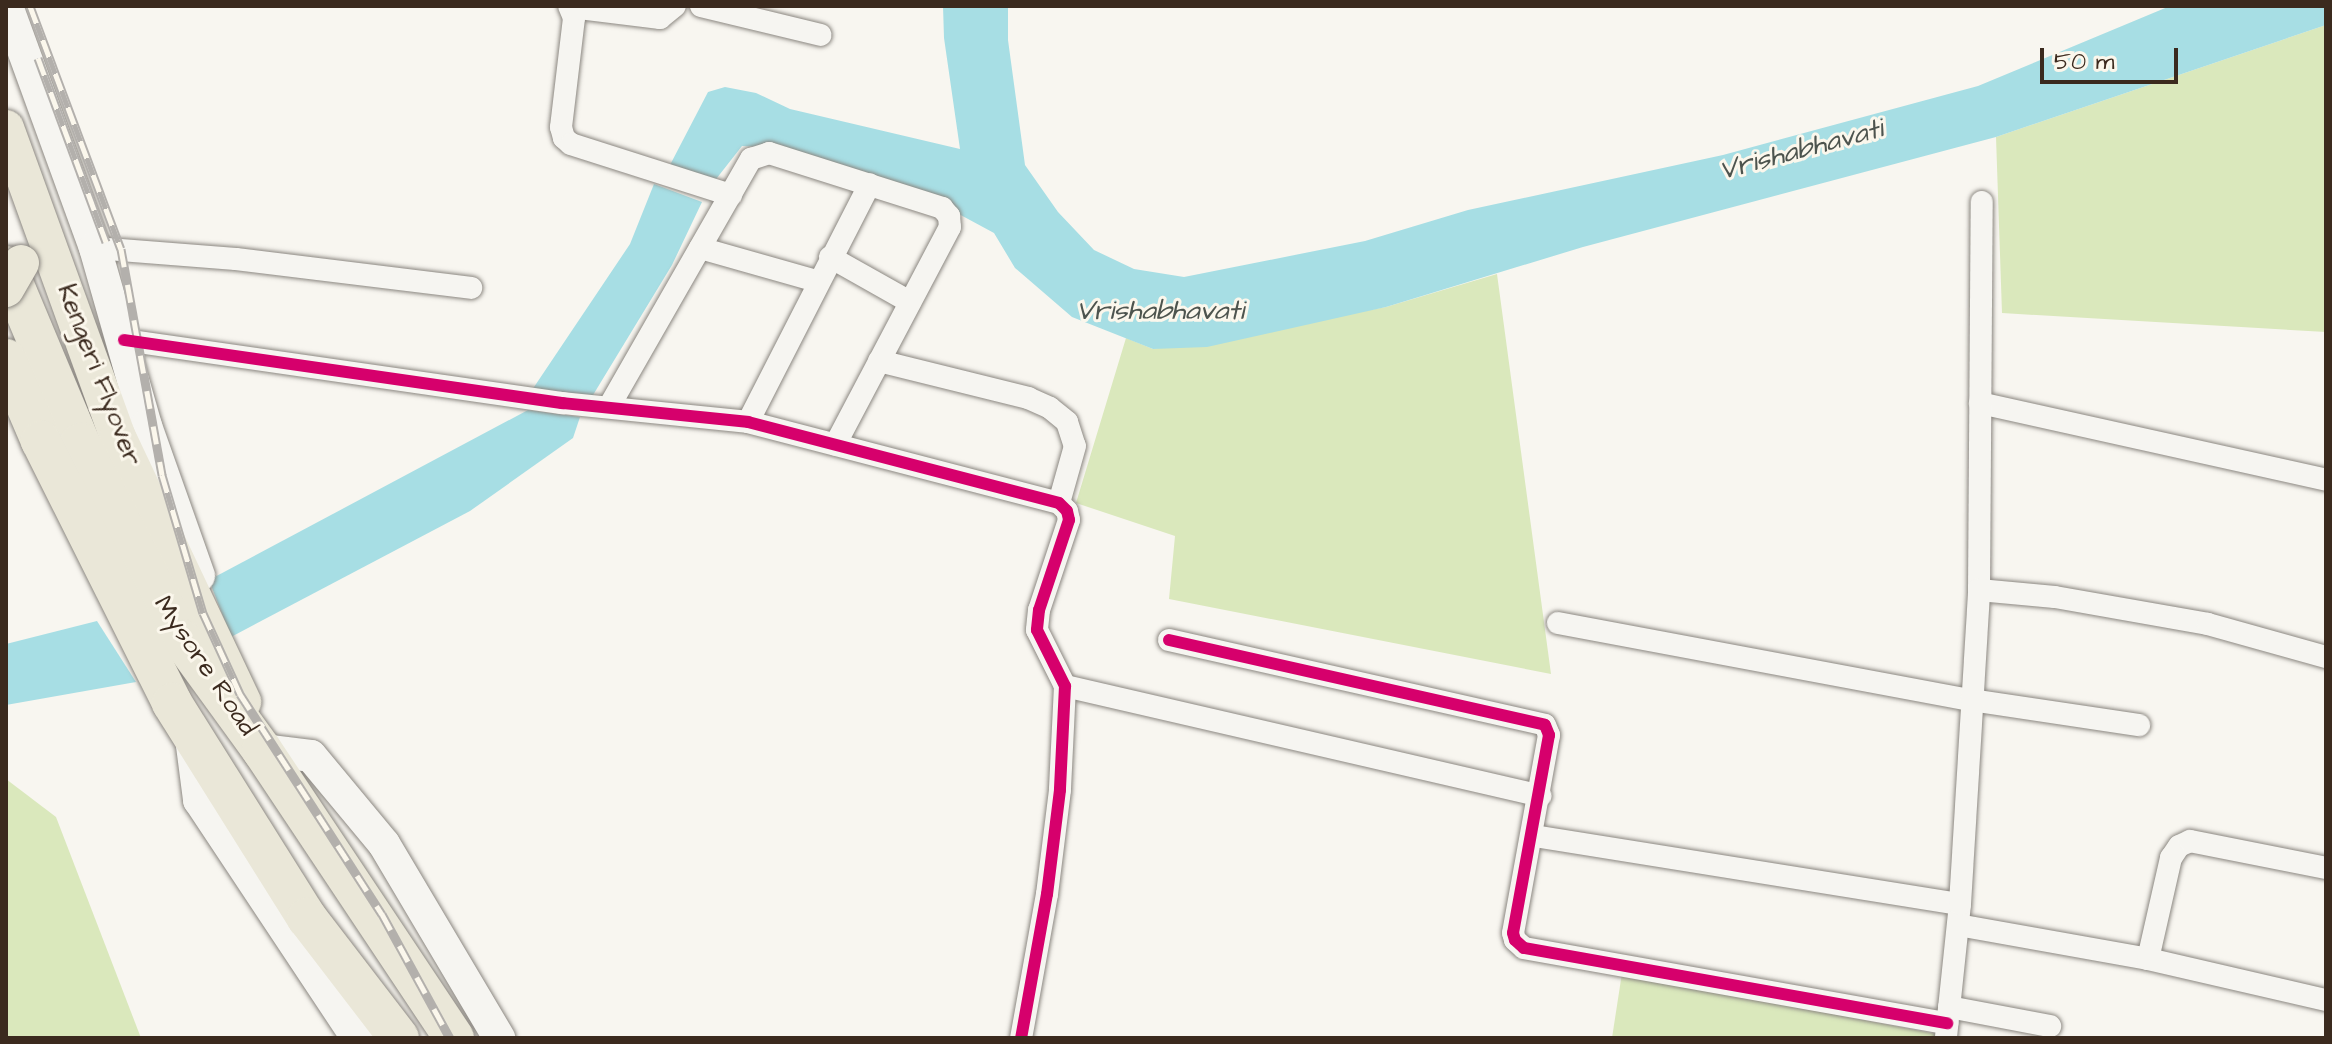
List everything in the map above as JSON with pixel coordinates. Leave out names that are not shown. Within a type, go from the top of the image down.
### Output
[{"type":"highway","name":"Mysore Road","points":[[6,266],[144,608]]},
{"type":"highway","name":"Mysore Road","points":[[6,359],[41,441],[144,608],[188,640],[454,1038]]},
{"type":"highway","name":"Mysore Road","points":[[188,640],[191,734],[307,918],[399,1038]]},
{"type":"main road","name":"Kengeri Flyover","points":[[6,128],[188,640]]},
{"type":"main road","name":"Kengeri Flyover","points":[[6,193],[20,227],[21,263],[6,289]]},
{"type":"main road","points":[[6,409],[41,441]]},
{"type":"street","points":[[7,6],[95,248],[124,340],[146,426],[209,606],[188,640]]},
{"type":"street","points":[[675,6],[660,18],[570,6],[574,18],[561,127],[564,138],[571,144],[722,192]]},
{"type":"street","points":[[701,6],[821,35]]},
{"type":"street","points":[[610,405],[700,248],[722,192],[751,159],[769,153],[942,208],[949,216],[950,227],[835,445]]},
{"type":"street","points":[[748,422],[817,281],[870,184]]},
{"type":"street","points":[[1947,1023],[1959,914],[1979,590],[1982,202]]},
{"type":"street","points":[[95,248],[236,259],[471,288]]},
{"type":"street","points":[[700,248],[817,281]]},
{"type":"street","points":[[830,257],[910,302]]},
{"type":"street","points":[[124,340],[562,403],[610,405],[748,422],[1059,503],[1067,511],[1069,520],[1039,610],[1037,630],[1065,686],[1059,805],[1021,1038]]},
{"type":"street","points":[[879,361],[1028,398],[1050,408],[1067,422],[1075,446],[1059,503]]},
{"type":"street","points":[[1980,403],[2326,480]]},
{"type":"street","points":[[1979,590],[2055,597],[2208,624],[2326,657]]},
{"type":"street","points":[[1558,623],[1971,700],[2139,725]]},
{"type":"street","points":[[1169,640],[1545,725],[1549,735],[1534,836],[1513,933],[1515,940],[1524,948],[1947,1023],[2050,1026]]},
{"type":"street","points":[[1065,686],[1540,796]]},
{"type":"street","points":[[191,734],[199,800],[357,1038]]},
{"type":"street","points":[[262,750],[311,756],[375,833],[499,1038]]},
{"type":"street","points":[[1534,836],[1959,914],[2148,959],[2325,996]]},
{"type":"street","points":[[2148,959],[2171,858],[2179,846],[2190,841],[2326,868]]},
{"type":"green space","points":[[2326,25],[2326,332],[2002,313],[1996,137]]},
{"type":"green space","points":[[1497,274],[1551,674],[1169,599],[1175,536],[1076,503],[1126,338],[1153,349],[1386,307]]},
{"type":"green space","points":[[6,779],[56,817],[141,1038],[6,1038]]},
{"type":"green space","points":[[1622,973],[1936,1034],[1935,1038],[1612,1038]]},
{"type":"water","name":"Vrishabhavati","points":[[943,6],[1008,6],[1008,40],[1025,165],[1058,212],[1094,250],[1134,269],[1184,277],[1365,241],[1468,210],[1723,155],[1978,86],[2170,6],[2326,6],[2326,25],[1996,137],[1583,247],[1386,307],[1207,347],[1153,349],[1072,317],[1015,268],[994,233],[918,192],[780,148],[742,146],[713,183],[670,165],[708,92],[725,87],[756,93],[790,109],[960,149],[944,38]]},
{"type":"water","points":[[654,184],[702,202],[672,265],[590,400],[530,393],[630,244]]},
{"type":"water","points":[[528,410],[580,417],[573,438],[470,511],[231,637],[209,580]]},
{"type":"water","points":[[97,621],[136,682],[6,705],[6,644]]},
{"type":"railway","points":[[30,6],[121,249],[162,475],[203,613],[240,694],[382,914],[450,1038]]},
{"type":"railway","points":[[38,58],[106,242]]},
{"type":"cycle path","points":[[124,340],[562,403],[748,422],[1059,503],[1067,511],[1069,520],[1039,610],[1037,630],[1065,686],[1060,790],[1047,894],[1021,1038]]},
{"type":"cycle path","points":[[1169,640],[1545,725],[1549,735],[1513,933],[1515,940],[1524,948],[1947,1023]]}]
